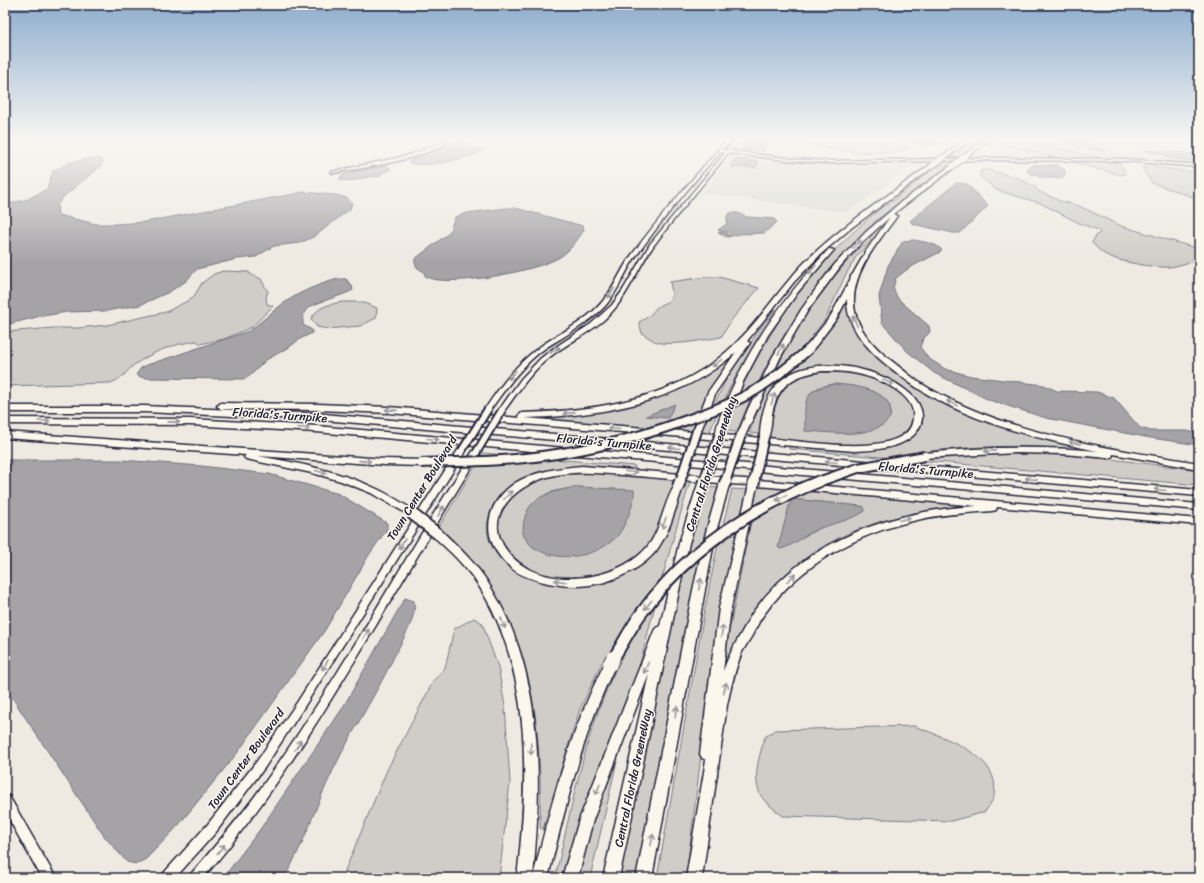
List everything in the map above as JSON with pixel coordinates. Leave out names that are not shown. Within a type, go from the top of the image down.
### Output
[{"type":"highway","name":"Central Florida GreeneWay","points":[[611,878],[684,543],[720,433],[726,410],[742,377],[782,310],[823,258],[880,204],[911,181]]},
{"type":"highway","name":"Central Florida GreeneWay","points":[[644,878],[711,532],[724,485],[741,435],[771,366],[793,326],[808,303],[832,272],[856,245],[885,218],[933,181]]},
{"type":"highway","points":[[5,435],[421,464],[485,462],[528,458],[594,447],[664,429],[712,411],[749,394],[774,379],[809,349],[833,318],[854,276],[876,239],[908,200]]},
{"type":"highway","points":[[880,204],[833,239],[801,270],[718,382],[708,400],[697,431],[678,487],[660,536],[652,549],[641,560],[612,576],[584,582],[570,582],[542,578],[517,567],[506,558],[499,548],[494,536],[493,525],[501,502],[510,493],[533,478],[562,471],[582,469],[778,484],[1199,522]]},
{"type":"highway","points":[[854,276],[850,303],[852,315],[858,329],[878,354],[890,366],[912,381],[968,411],[1034,433],[1064,441],[1199,466]]},
{"type":"highway","points":[[444,414],[512,416],[558,414],[607,407],[655,395],[695,377],[719,362],[736,347],[782,294]]},
{"type":"highway","points":[[9,409],[159,406],[303,407],[389,410],[444,414],[854,448],[880,446],[900,440],[910,433],[916,426],[918,421],[918,411],[911,399],[894,384],[878,377],[846,369],[825,368],[811,370],[791,377],[778,388],[771,403],[764,437],[753,487],[725,608],[693,878]]},
{"type":"highway","name":"Florida's Turnpike","points":[[9,409],[152,409],[323,418],[1199,493]]},
{"type":"highway","name":"Florida's Turnpike","points":[[5,421],[162,422],[316,429],[1199,507]]},
{"type":"highway","points":[[172,446],[215,451],[303,467],[373,491],[411,513],[438,534],[460,554],[486,588],[501,617],[518,659],[530,733],[532,791],[525,878]]},
{"type":"highway","points":[[540,878],[574,752],[597,688],[610,664],[640,615],[664,586],[702,548],[742,519],[819,480],[853,470],[954,452],[1030,450],[1078,452],[1168,461]]},
{"type":"highway","points":[[693,878],[720,709],[735,655],[761,609],[778,590],[825,551],[867,530],[886,524],[929,514],[976,508],[1001,507],[1074,511]]},
{"type":"highway","points":[[570,878],[586,820],[670,605]]},
{"type":"main road","name":"Town Center Boulevard","points":[[167,878],[212,828],[261,764],[504,385],[529,358],[590,317],[604,303],[631,259],[697,181]]},
{"type":"main road","name":"Town Center Boulevard","points":[[195,878],[253,809],[291,756],[502,410],[531,370],[549,354],[591,327],[615,306],[652,245],[700,181]]},
{"type":"main road","points":[[5,800],[49,878]]},
{"type":"shaded area","points":[[50,181],[82,181],[63,197],[57,205],[58,215],[96,224],[145,222],[304,192],[336,195],[347,198],[352,203],[350,209],[315,236],[300,243],[274,246],[256,257],[237,259],[197,269],[186,281],[169,292],[140,305],[106,311],[67,312],[37,317],[5,325],[5,205],[28,199],[47,189]]},
{"type":"shaded area","points":[[711,181],[891,181],[864,201],[845,212],[701,193]]},
{"type":"shaded area","points":[[917,181],[928,181],[874,222],[830,272],[793,321],[777,347],[762,374],[737,432],[722,431],[753,366],[788,307],[832,254],[857,229],[885,205],[888,205]]},
{"type":"shaded area","points":[[986,181],[1024,181],[1035,187],[1038,191],[1060,201],[1079,206],[1121,226],[1199,249],[1199,262],[1191,262],[1169,267],[1154,267],[1112,258],[1100,251],[1092,243],[1100,232],[1098,230],[1079,223],[1040,203],[996,190]]},
{"type":"shaded area","points":[[1151,181],[1199,181],[1199,199],[1152,183]]},
{"type":"shaded area","points":[[956,183],[967,184],[988,206],[960,233],[953,233],[913,224],[910,221]]},
{"type":"shaded area","points":[[515,208],[583,226],[584,230],[570,248],[560,257],[533,268],[514,272],[473,279],[438,280],[426,277],[423,271],[415,264],[415,259],[449,233],[455,217],[467,213]]},
{"type":"shaded area","points":[[730,213],[738,213],[747,217],[774,219],[777,222],[764,233],[739,234],[734,236],[729,232],[723,232],[732,236],[727,237],[718,233],[722,232],[718,230],[727,224],[727,216]]},
{"type":"shaded area","points":[[882,225],[884,226],[856,257],[845,276],[826,318],[804,347],[814,350],[837,320],[846,303],[852,324],[862,342],[876,358],[893,372],[912,384],[951,403],[1028,434],[1054,442],[1107,452],[1015,446],[946,449],[923,452],[929,459],[1011,453],[1089,457],[1199,470],[1199,485],[789,449],[789,446],[840,450],[898,444],[913,437],[918,432],[922,423],[922,411],[916,400],[905,388],[889,379],[870,372],[849,367],[828,365],[808,367],[791,373],[777,382],[770,393],[760,434],[749,433],[777,368],[797,330],[825,288],[858,249]]},
{"type":"shaded area","points":[[914,240],[937,246],[942,251],[909,268],[896,278],[893,288],[898,299],[929,326],[930,332],[923,339],[920,347],[928,358],[945,369],[971,376],[1044,385],[1057,391],[1097,392],[1114,398],[1140,428],[1151,431],[1187,431],[1199,434],[1199,445],[1151,438],[1046,418],[989,400],[934,373],[907,351],[882,323],[879,296],[888,266],[903,241]]},
{"type":"shaded area","points":[[223,271],[249,272],[250,274],[261,279],[268,292],[266,297],[267,304],[273,306],[252,327],[224,339],[200,344],[197,341],[188,342],[164,349],[141,360],[121,377],[110,383],[5,386],[5,332],[107,325],[166,312],[193,298],[202,283],[214,274]]},
{"type":"shaded area","points":[[705,277],[719,277],[759,288],[733,318],[721,337],[691,342],[661,343],[656,342],[642,333],[639,322],[648,317],[656,308],[670,300],[672,294],[670,282]]},
{"type":"shaded area","points":[[338,279],[346,279],[352,286],[353,290],[309,307],[303,317],[303,325],[312,330],[312,333],[266,360],[245,379],[144,378],[136,375],[141,368],[147,365],[249,331],[276,309],[298,294],[321,284]]},
{"type":"shaded area","points":[[342,302],[361,302],[377,308],[376,318],[360,326],[328,329],[317,327],[311,319],[320,309],[328,305]]},
{"type":"shaded area","points":[[775,309],[740,369],[709,433],[701,432],[726,380],[763,324]]},
{"type":"shaded area","points":[[731,358],[715,382],[693,433],[524,419],[603,410],[694,381]]},
{"type":"shaded area","points":[[827,371],[851,373],[880,381],[893,387],[904,395],[911,405],[913,421],[904,433],[894,439],[866,445],[849,446],[815,444],[768,439],[777,400],[782,391],[789,383],[810,374]],"holes":[[[834,384],[873,392],[881,396],[890,407],[890,417],[879,426],[868,430],[841,433],[810,393],[819,387]]]},
{"type":"shaded area","points":[[834,384],[849,385],[866,389],[881,396],[887,401],[890,407],[890,417],[881,426],[864,432],[844,433],[805,431],[805,405],[810,394],[823,387]]},
{"type":"shaded area","points":[[675,404],[668,418],[646,416]]},
{"type":"shaded area","points":[[483,453],[635,466],[634,469],[566,467],[543,471],[516,483],[496,502],[489,517],[487,531],[491,544],[499,556],[509,566],[522,574],[536,580],[556,585],[568,586],[605,582],[627,574],[641,566],[652,556],[664,539],[686,479],[691,479],[649,628],[590,878],[555,878],[587,744],[617,667],[602,662],[580,709],[543,829],[540,828],[538,744],[533,704],[525,665],[512,627],[494,591],[470,558],[439,527]]},
{"type":"shaded area","points":[[5,460],[121,460],[201,466],[269,474],[339,494],[387,523],[387,529],[369,555],[325,630],[238,752],[177,827],[146,859],[136,864],[127,862],[104,836],[5,687]]},
{"type":"shaded area","points":[[584,472],[676,478],[664,514],[652,540],[642,553],[626,565],[613,571],[586,578],[555,577],[539,573],[525,567],[513,558],[504,547],[498,525],[502,510],[517,492],[530,483],[551,476]],"holes":[[[576,487],[634,491],[534,502],[550,492]]]},
{"type":"shaded area","points":[[758,485],[978,505],[915,513],[885,520],[856,530],[829,543],[803,560],[779,580],[749,618],[724,666],[728,637]],"holes":[[[792,499],[864,507],[854,516],[826,525],[797,540]]]},
{"type":"shaded area","points":[[703,486],[718,488],[704,536],[637,878],[609,878],[667,614]]},
{"type":"shaded area","points":[[576,487],[634,490],[634,497],[628,517],[620,533],[605,546],[595,551],[574,556],[563,557],[552,555],[533,547],[523,535],[523,526],[528,509],[539,498],[553,492]]},
{"type":"shaded area","points":[[732,489],[748,490],[711,673],[686,878],[657,878],[704,614],[716,553]]},
{"type":"shaded area","points":[[792,499],[860,506],[864,507],[865,511],[854,517],[813,531],[793,544],[780,549],[778,547]]},
{"type":"shaded area","points":[[405,598],[414,601],[415,607],[408,630],[335,765],[308,830],[284,878],[223,878],[261,828],[342,709]]},
{"type":"shaded area","points":[[474,618],[482,623],[498,667],[505,706],[510,782],[499,878],[339,878],[344,873],[387,770],[434,680],[445,668],[454,629]]},
{"type":"shaded area","points":[[914,726],[954,742],[980,758],[989,769],[994,781],[994,795],[992,802],[985,812],[951,821],[783,816],[768,804],[761,795],[757,779],[758,762],[765,737],[775,730]]}]
